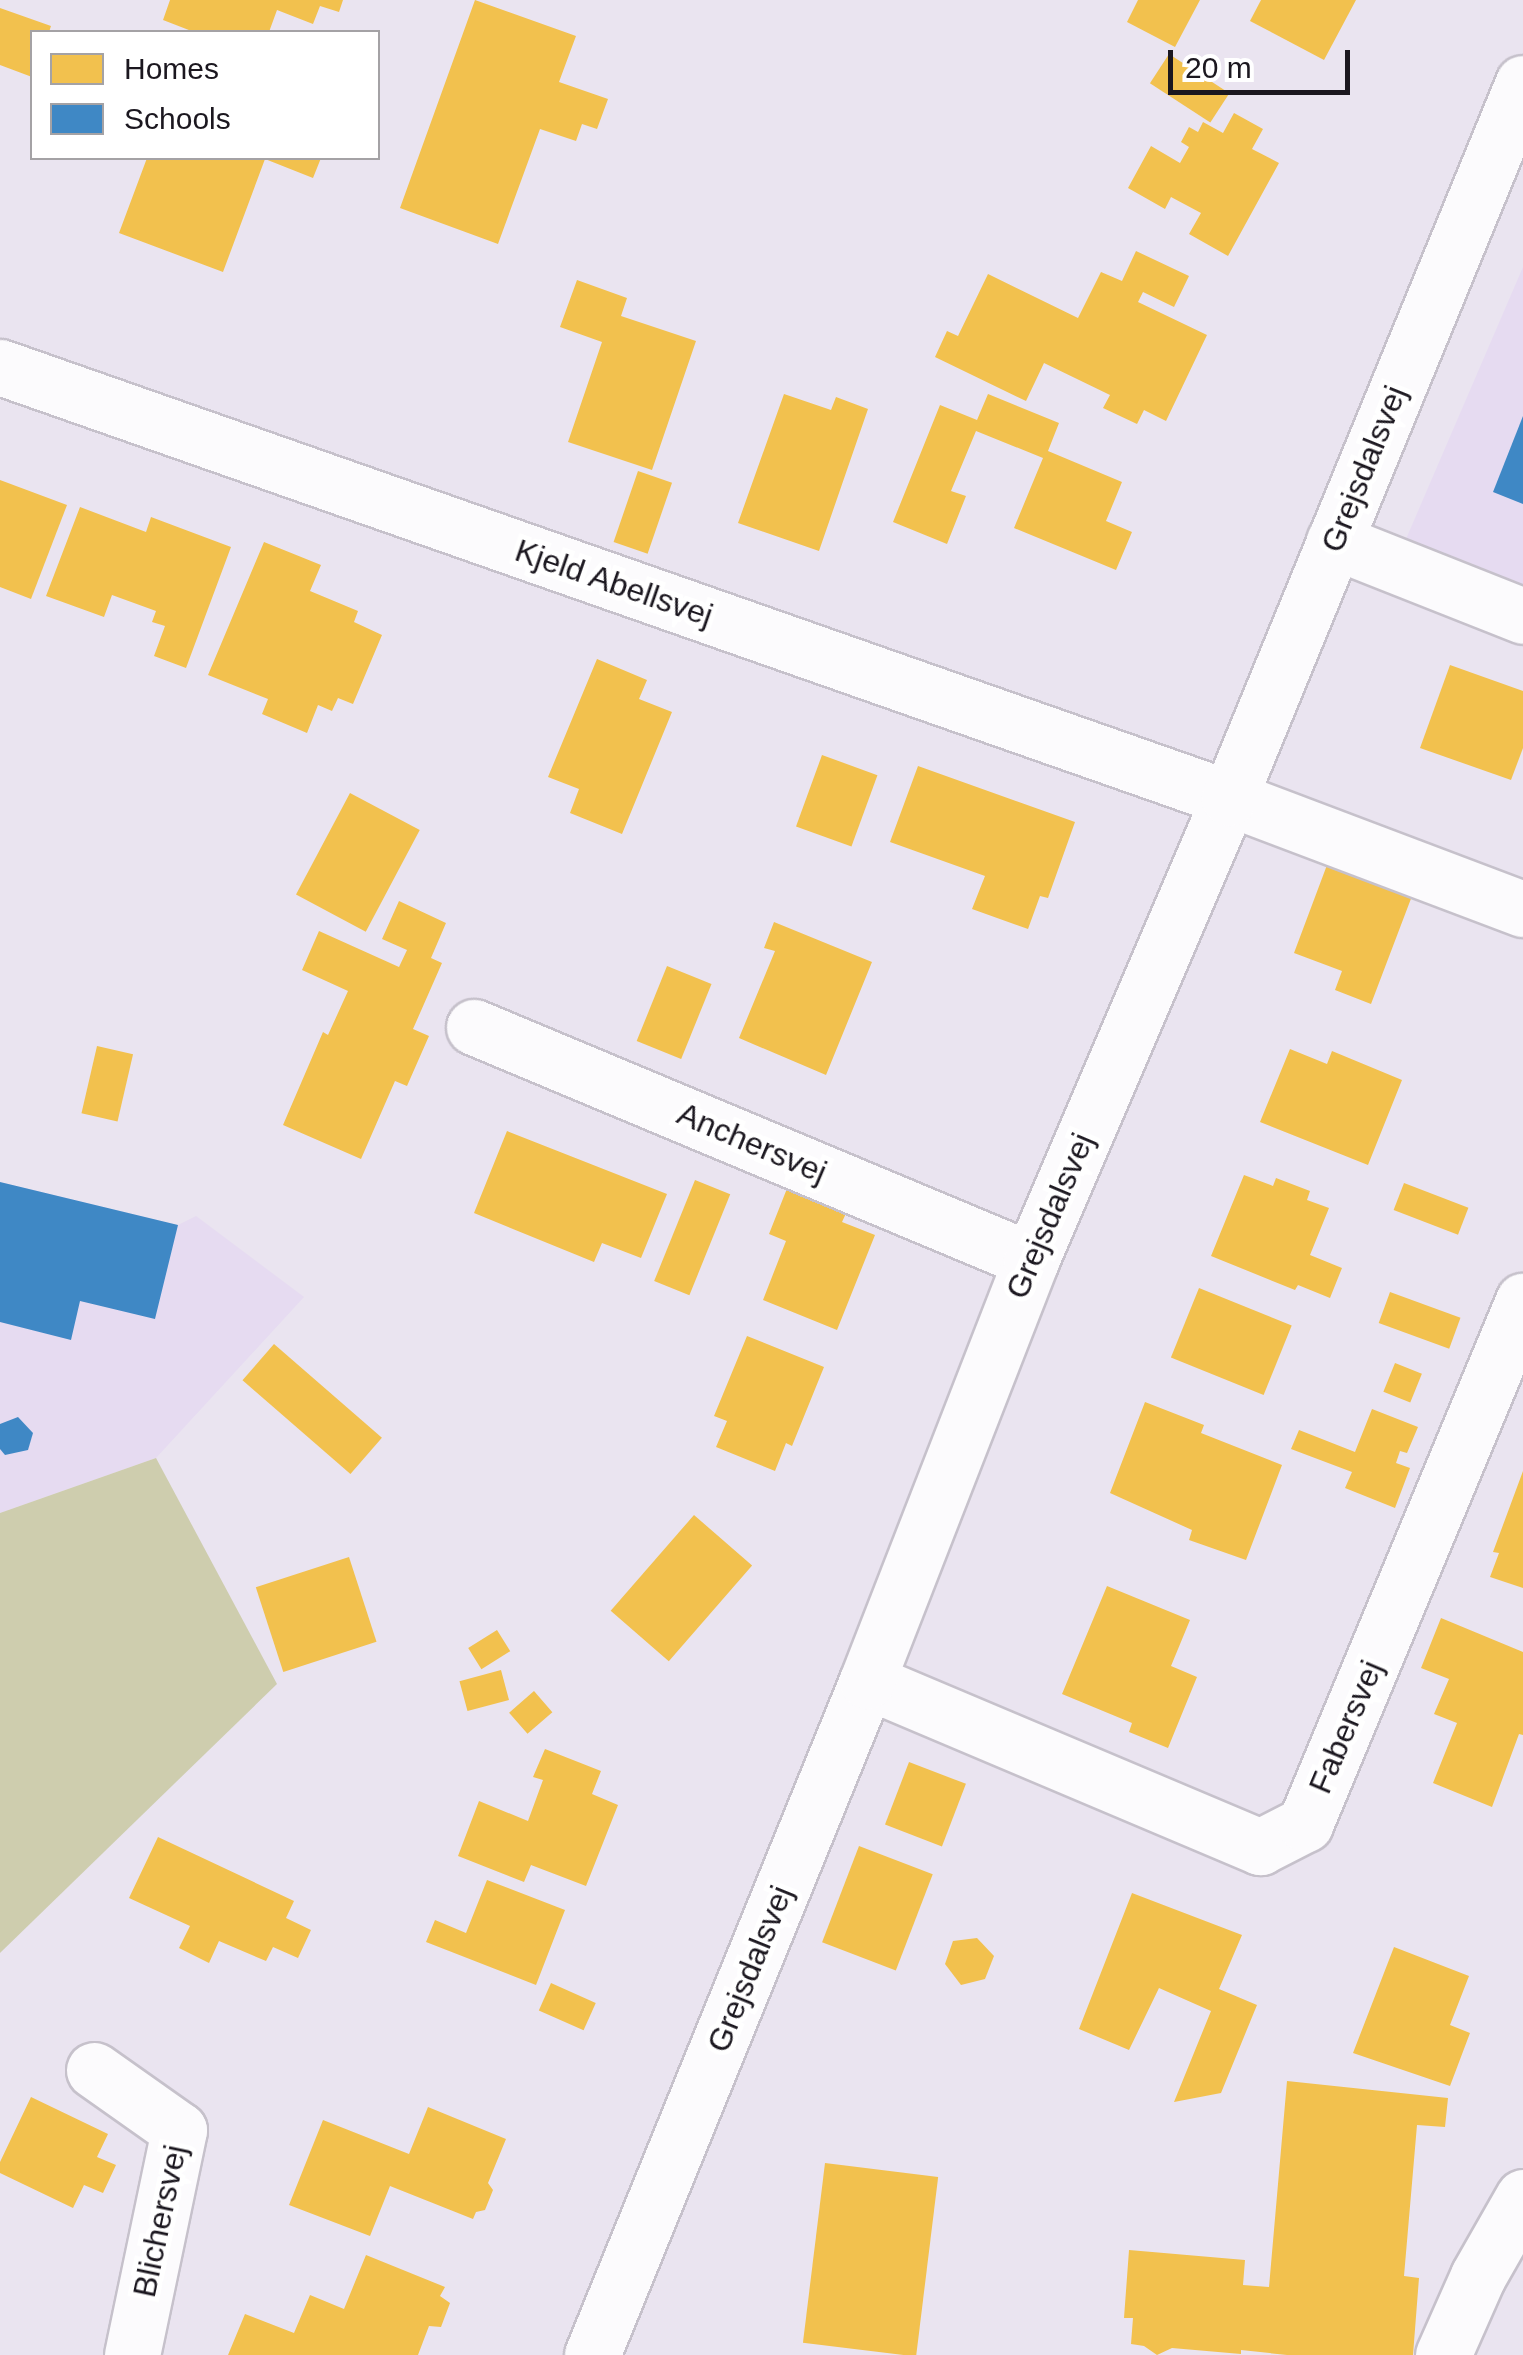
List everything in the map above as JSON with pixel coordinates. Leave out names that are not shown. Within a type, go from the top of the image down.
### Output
[{"type":"street","name":"Grejsdalsvej","points":[[592,2355],[867,1680],[1031,1260],[1229,798],[1523,84]]},
{"type":"street","name":"Kjeld Abellsvej","points":[[0,366],[1229,798],[1523,909]]},
{"type":"street","points":[[1334,542],[1523,616]]},
{"type":"street","name":"Anchersvej","points":[[474,1027],[1031,1260]]},
{"type":"street","name":"Fabersvej","points":[[867,1680],[1260,1846],[1306,1824],[1523,1300]]},
{"type":"street","name":"Blichersvej","points":[[94,2070],[179,2130],[132,2355]]},
{"type":"street","points":[[1442,2355],[1478,2276],[1523,2198]]},
{"type":"shaded area","points":[[1523,267],[1523,592],[1403,546]]},
{"type":"shaded area","points":[[0,1182],[178,1225],[196,1216],[304,1297],[156,1458],[0,1513]]},
{"type":"green space","points":[[156,1458],[277,1684],[0,1953],[0,1513]]},
{"type":"building: Homes","points":[[170,0],[343,0],[339,12],[320,6],[313,24],[277,10],[270,30],[189,30],[163,20]]},
{"type":"building: Homes","points":[[475,0],[576,36],[559,82],[608,99],[597,129],[582,124],[576,141],[540,129],[498,244],[400,208]]},
{"type":"building: Homes","points":[[1138,0],[1200,0],[1175,47],[1127,22]]},
{"type":"building: Homes","points":[[1261,0],[1356,0],[1324,60],[1250,21]]},
{"type":"building: Homes","points":[[0,8],[51,26],[50,30],[30,30],[30,76],[0,65]]},
{"type":"building: Homes","points":[[1169,54],[1229,93],[1210,123],[1150,83]]},
{"type":"building: Homes","points":[[1234,113],[1263,129],[1252,149],[1279,163],[1228,256],[1189,234],[1201,213],[1171,197],[1165,209],[1128,188],[1151,146],[1180,163],[1189,147],[1181,142],[1189,127],[1198,132],[1203,122],[1223,133]]},
{"type":"building: Homes","points":[[146,160],[265,160],[223,272],[119,233]]},
{"type":"building: Homes","points":[[268,160],[320,160],[313,178]]},
{"type":"building: Homes","points":[[1136,251],[1189,276],[1174,307],[1143,292],[1138,302],[1207,335],[1166,421],[1144,410],[1137,424],[1103,408],[1110,395],[1044,363],[1026,401],[935,357],[947,331],[958,336],[988,274],[1078,318],[1101,272],[1122,281]]},
{"type":"building: Homes","points":[[577,280],[627,298],[621,316],[696,341],[652,470],[568,442],[602,342],[560,327]]},
{"type":"building: Homes","points":[[784,394],[831,410],[836,397],[868,409],[819,551],[738,523]]},
{"type":"building: Homes","points":[[988,394],[1059,423],[1048,451],[1122,482],[1106,521],[1132,532],[1116,570],[1014,528],[1043,458],[976,431],[951,491],[966,496],[947,544],[893,522],[940,405],[977,420]]},
{"type":"building: Homes","points":[[638,471],[672,483],[648,554],[614,542]]},
{"type":"building: Homes","points":[[0,480],[67,505],[31,599],[0,587]]},
{"type":"building: Homes","points":[[80,507],[146,532],[151,517],[231,547],[186,668],[154,656],[165,626],[152,622],[156,611],[112,595],[104,617],[46,596]]},
{"type":"building: Homes","points":[[264,542],[321,565],[310,591],[358,611],[354,622],[382,635],[353,704],[338,698],[332,711],[318,705],[307,733],[262,714],[268,699],[208,675]]},
{"type":"building: Homes","points":[[597,659],[647,680],[639,699],[672,712],[622,834],[570,813],[579,789],[548,777]]},
{"type":"building: Homes","points":[[1450,665],[1523,691],[1523,748],[1511,780],[1420,748]]},
{"type":"building: Homes","points":[[822,755],[877,775],[851,847],[796,826]]},
{"type":"building: Homes","points":[[918,766],[1075,822],[1048,898],[1040,896],[1028,929],[972,909],[985,876],[890,842]]},
{"type":"building: Homes","points":[[350,793],[420,830],[366,932],[296,895]]},
{"type":"building: Homes","points":[[1327,865],[1412,896],[1371,1004],[1335,990],[1342,971],[1294,953]]},
{"type":"building: Homes","points":[[399,901],[446,923],[431,958],[442,963],[413,1029],[429,1036],[407,1086],[395,1081],[361,1159],[283,1125],[323,1032],[328,1035],[348,991],[302,970],[319,931],[399,967],[407,950],[382,939]]},
{"type":"building: Homes","points":[[774,922],[872,962],[826,1075],[739,1038],[775,951],[764,948]]},
{"type":"building: Homes","points":[[667,966],[712,984],[681,1059],[637,1041]]},
{"type":"building: Homes","points":[[97,1046],[133,1054],[118,1122],[81,1113]]},
{"type":"building: Homes","points":[[1290,1049],[1327,1064],[1332,1051],[1402,1080],[1368,1165],[1260,1122]]},
{"type":"building: Homes","points":[[507,1131],[667,1194],[641,1258],[602,1243],[594,1262],[474,1213]]},
{"type":"building: Homes","points":[[1244,1175],[1273,1186],[1276,1178],[1310,1191],[1307,1200],[1329,1208],[1310,1255],[1342,1268],[1330,1298],[1298,1285],[1295,1290],[1211,1256]]},
{"type":"building: Homes","points":[[695,1180],[730,1194],[689,1295],[654,1281]]},
{"type":"building: Homes","points":[[1404,1183],[1468,1208],[1458,1235],[1394,1210]]},
{"type":"building: Homes","points":[[788,1186],[848,1209],[842,1222],[875,1235],[837,1330],[763,1300],[786,1241],[769,1234]]},
{"type":"building: Homes","points":[[1199,1288],[1292,1325],[1264,1395],[1171,1358]]},
{"type":"building: Homes","points":[[1390,1292],[1460,1318],[1449,1349],[1379,1323]]},
{"type":"building: Homes","points":[[747,1336],[824,1367],[792,1446],[786,1443],[775,1471],[716,1447],[727,1421],[714,1416]]},
{"type":"building: Homes","points":[[274,1344],[382,1438],[350,1474],[243,1380]]},
{"type":"building: Homes","points":[[1395,1363],[1422,1374],[1410,1403],[1383,1392]]},
{"type":"building: Homes","points":[[1145,1402],[1204,1425],[1201,1433],[1282,1465],[1246,1560],[1189,1540],[1192,1530],[1110,1493]]},
{"type":"building: Homes","points":[[1372,1409],[1418,1427],[1407,1453],[1400,1451],[1396,1463],[1410,1468],[1395,1508],[1345,1488],[1352,1472],[1291,1449],[1299,1430],[1355,1452]]},
{"type":"building: Homes","points":[[1523,1471],[1523,1588],[1490,1577],[1499,1553],[1493,1552]]},
{"type":"building: Homes","points":[[694,1515],[752,1566],[669,1661],[611,1611]]},
{"type":"building: Homes","points":[[349,1557],[377,1642],[283,1672],[256,1587]]},
{"type":"building: Homes","points":[[1107,1586],[1190,1620],[1171,1666],[1197,1677],[1168,1748],[1129,1732],[1132,1723],[1062,1694]]},
{"type":"building: Homes","points":[[1441,1618],[1523,1652],[1523,1735],[1519,1734],[1492,1807],[1433,1783],[1457,1723],[1434,1714],[1449,1679],[1421,1668]]},
{"type":"building: Homes","points":[[497,1630],[510,1651],[481,1669],[468,1648]]},
{"type":"building: Homes","points":[[501,1670],[509,1700],[467,1711],[459,1681]]},
{"type":"building: Homes","points":[[534,1691],[552,1712],[527,1734],[509,1713]]},
{"type":"building: Homes","points":[[545,1749],[601,1771],[592,1794],[618,1805],[586,1886],[531,1865],[524,1882],[458,1856],[479,1801],[528,1821],[543,1780],[533,1777]]},
{"type":"building: Homes","points":[[909,1762],[966,1784],[942,1846],[885,1825]]},
{"type":"building: Homes","points":[[158,1837],[294,1901],[286,1918],[311,1930],[298,1958],[273,1947],[266,1961],[219,1941],[209,1963],[179,1948],[190,1926],[129,1898]]},
{"type":"building: Homes","points":[[859,1846],[933,1874],[896,1970],[822,1942]]},
{"type":"building: Homes","points":[[487,1880],[565,1910],[536,1985],[426,1942],[435,1920],[466,1933]]},
{"type":"building: Homes","points":[[1132,1893],[1242,1935],[1219,1989],[1257,2005],[1221,2093],[1174,2102],[1211,2011],[1159,1988],[1129,2050],[1079,2029]]},
{"type":"building: Homes","points":[[977,1938],[994,1956],[985,1979],[961,1985],[945,1964],[953,1941]]},
{"type":"building: Homes","points":[[1394,1947],[1469,1976],[1450,2025],[1470,2033],[1450,2086],[1353,2053]]},
{"type":"building: Homes","points":[[551,1983],[596,2003],[584,2030],[539,2010]]},
{"type":"building: Homes","points":[[1287,2081],[1448,2098],[1445,2127],[1417,2125],[1404,2276],[1419,2278],[1413,2355],[1287,2355],[1241,2350],[1241,2354],[1172,2348],[1157,2355],[1144,2346],[1131,2344],[1133,2318],[1124,2318],[1129,2250],[1245,2260],[1243,2285],[1269,2287]]},
{"type":"building: Homes","points":[[31,2097],[108,2134],[97,2157],[116,2165],[103,2193],[84,2185],[73,2208],[0,2173],[0,2162]]},
{"type":"building: Homes","points":[[428,2107],[506,2139],[488,2183],[493,2190],[485,2210],[476,2212],[473,2219],[390,2186],[370,2236],[289,2205],[323,2120],[409,2154]]},
{"type":"building: Homes","points":[[825,2163],[938,2177],[916,2355],[803,2343]]},
{"type":"building: Homes","points":[[366,2255],[445,2287],[440,2296],[450,2303],[441,2327],[429,2326],[418,2355],[228,2355],[245,2314],[294,2333],[310,2295],[344,2309]]},
{"type":"building: Schools","points":[[1523,416],[1523,504],[1493,492]]},
{"type":"building: Schools","points":[[0,1182],[178,1225],[155,1319],[80,1301],[71,1340],[0,1322]]},
{"type":"building: Schools","points":[[18,1417],[33,1433],[28,1450],[5,1455],[0,1449],[0,1424]]}]
